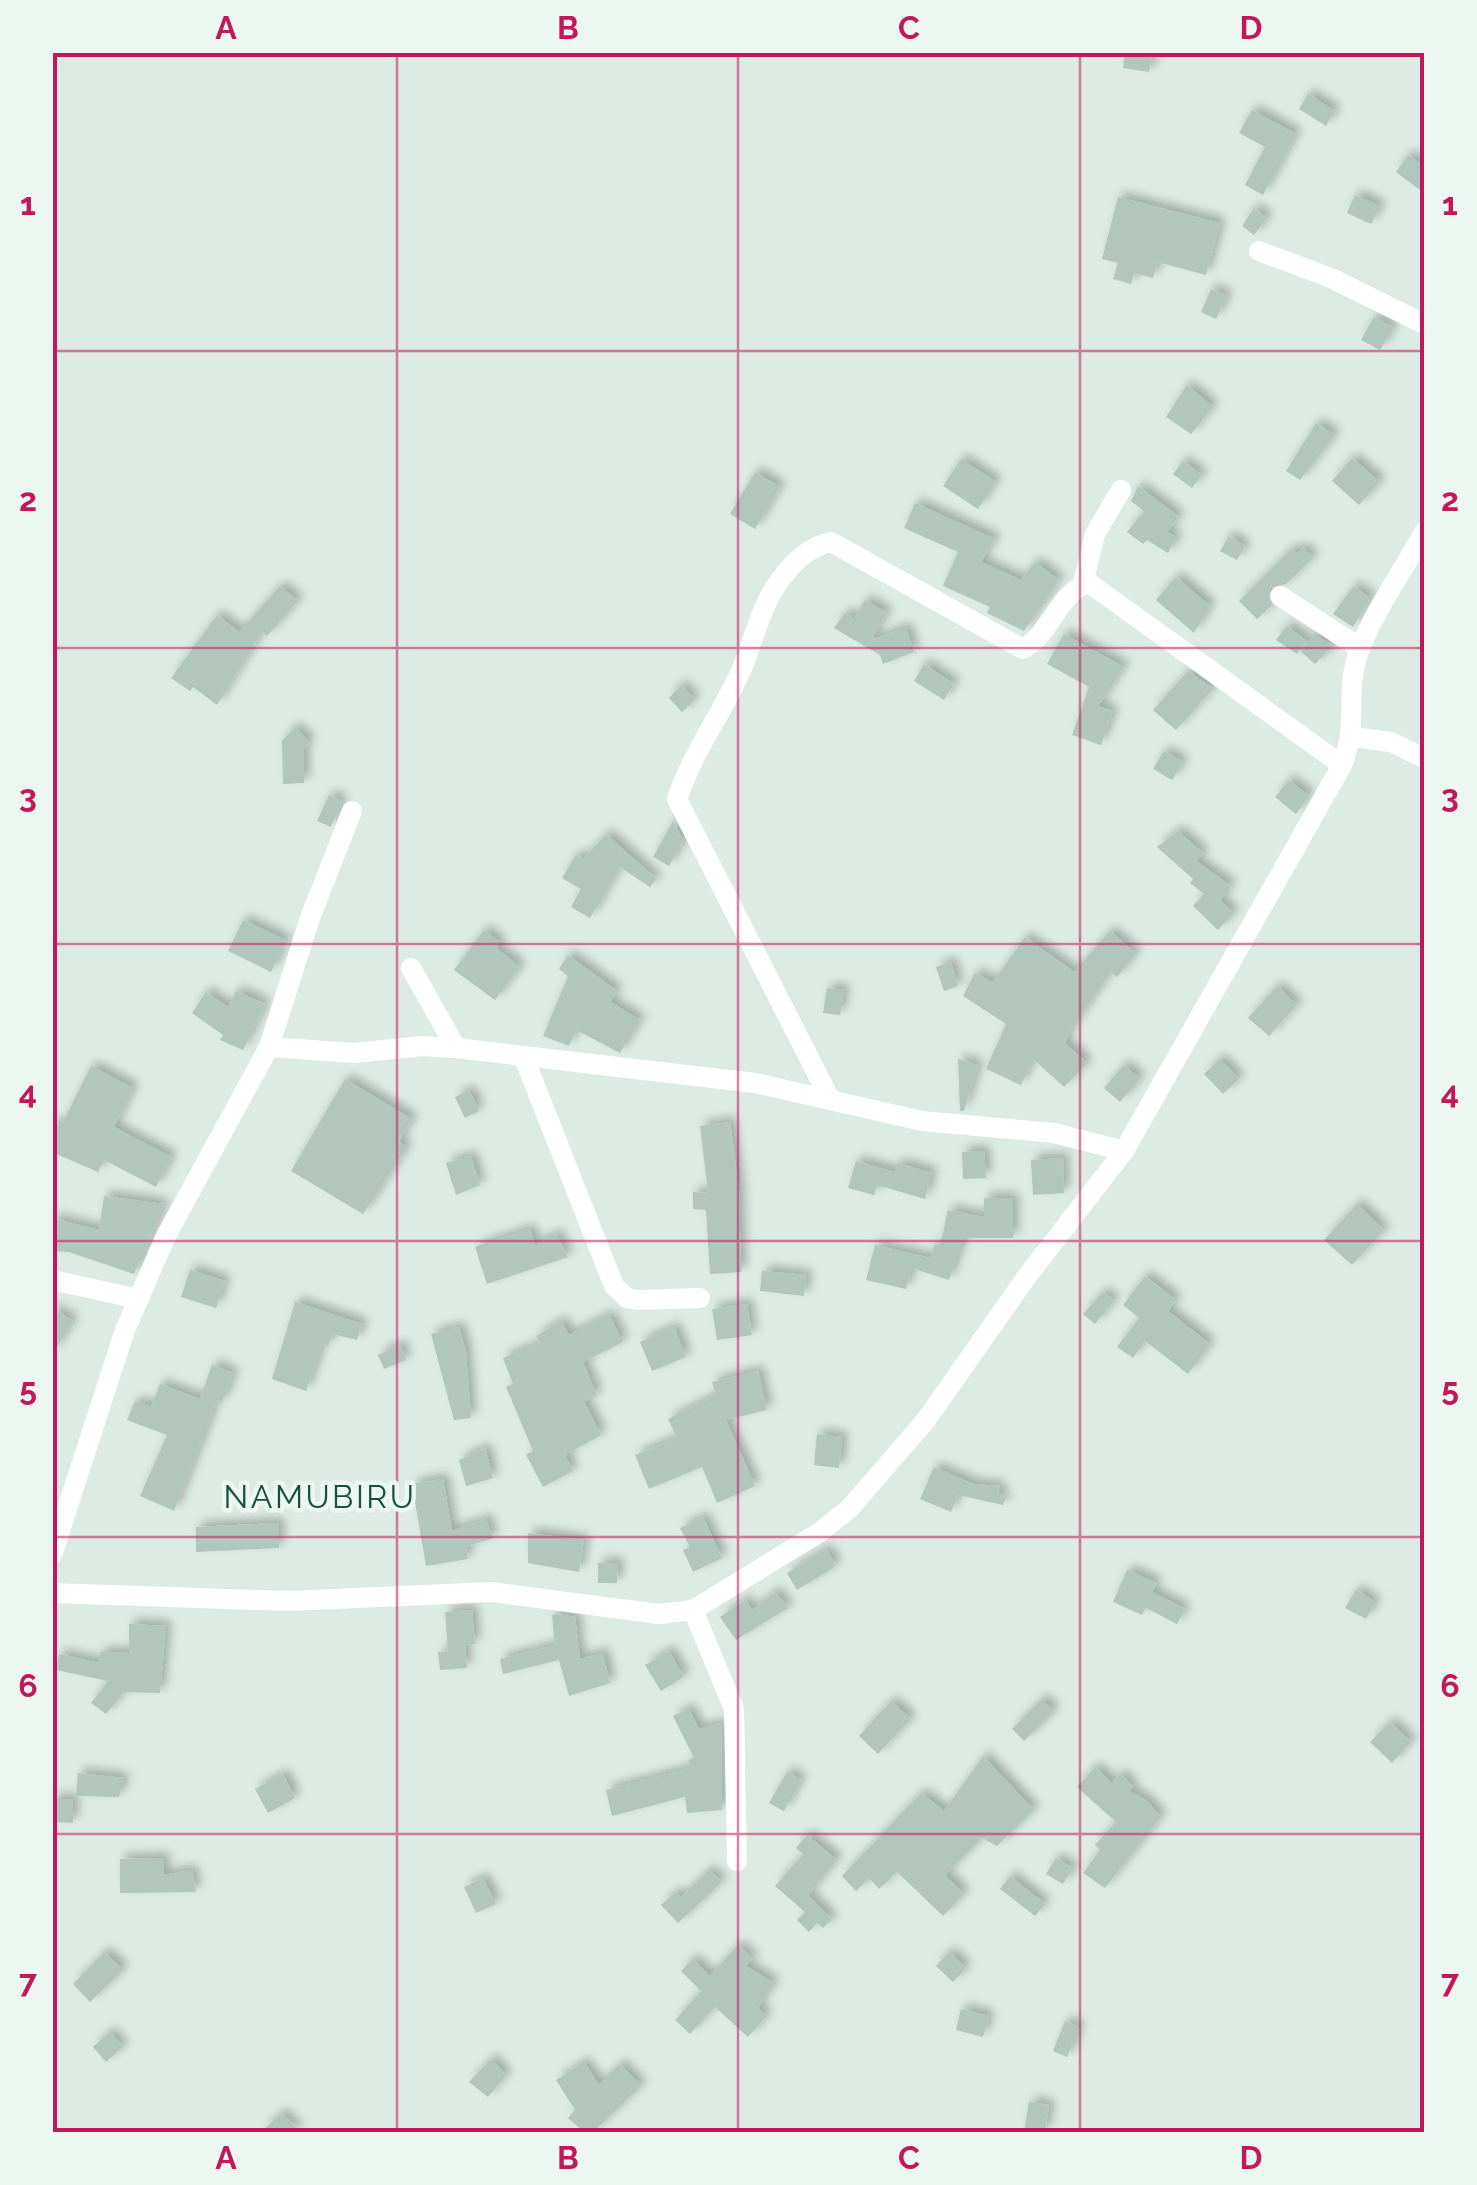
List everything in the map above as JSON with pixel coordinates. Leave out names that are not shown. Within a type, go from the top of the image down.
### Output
[{"type":"street","points":[[1258,250],[1330,278],[1424,324]]},
{"type":"street","points":[[830,1098],[677,799],[691,757],[706,739],[740,674],[773,590],[810,546],[832,542],[1023,649],[1083,584],[1096,534],[1120,490]]},
{"type":"street","points":[[52,1593],[289,1602],[492,1592],[627,1611],[693,1610],[820,1532],[850,1508],[926,1420],[1028,1275],[1124,1151],[1342,765],[1353,737],[1354,670],[1360,648],[1424,532]]},
{"type":"street","points":[[1083,584],[1095,586],[1342,765]]},
{"type":"street","points":[[1280,596],[1360,648]]},
{"type":"street","points":[[1353,737],[1391,742],[1424,758]]},
{"type":"street","points":[[52,1556],[139,1298],[225,1122],[269,1046],[310,918],[352,811]]},
{"type":"street","points":[[411,968],[456,1048]]},
{"type":"street","points":[[269,1046],[354,1053],[422,1046],[456,1048],[755,1083],[922,1120],[1054,1133],[1124,1151]]},
{"type":"street","points":[[524,1058],[614,1286],[627,1298],[637,1300],[700,1298]]},
{"type":"street","points":[[52,1280],[139,1298]]},
{"type":"street","points":[[693,1610],[734,1708],[738,1861]]},
{"type":"building","points":[[1125,52],[1152,55],[1149,72],[1123,68]]},
{"type":"building","points":[[1308,94],[1335,111],[1326,126],[1299,109]]},
{"type":"building","points":[[1252,110],[1296,134],[1263,195],[1245,185],[1265,147],[1239,133]]},
{"type":"building","points":[[1408,155],[1424,166],[1424,193],[1396,172]]},
{"type":"building","points":[[1355,195],[1380,206],[1371,224],[1347,213]]},
{"type":"building","points":[[1118,197],[1220,223],[1206,275],[1157,262],[1153,278],[1134,273],[1131,284],[1113,279],[1118,263],[1102,259]]},
{"type":"building","points":[[1254,208],[1267,218],[1254,235],[1242,226]]},
{"type":"building","points":[[1211,289],[1227,296],[1216,319],[1201,312]]},
{"type":"building","points":[[1374,317],[1393,327],[1380,350],[1361,340]]},
{"type":"building","points":[[1187,385],[1213,407],[1191,434],[1166,417]]},
{"type":"building","points":[[1316,423],[1335,435],[1300,480],[1286,471]]},
{"type":"building","points":[[1352,458],[1380,482],[1359,505],[1332,481]]},
{"type":"building","points":[[961,459],[996,482],[978,509],[943,486]]},
{"type":"building","points":[[1183,461],[1202,475],[1192,488],[1173,474]]},
{"type":"building","points":[[755,472],[780,487],[755,529],[730,514]]},
{"type":"building","points":[[1138,486],[1179,517],[1167,532],[1177,537],[1168,553],[1147,540],[1143,544],[1127,532],[1144,511],[1131,501]]},
{"type":"building","points":[[915,503],[995,539],[981,562],[1021,580],[1035,562],[1059,580],[1024,631],[987,613],[990,607],[943,586],[958,552],[904,528]]},
{"type":"building","points":[[1229,536],[1245,546],[1237,560],[1220,551]]},
{"type":"building","points":[[1303,547],[1313,558],[1286,584],[1269,588],[1271,606],[1257,619],[1239,601],[1291,549],[1297,553]]},
{"type":"building","points":[[1176,577],[1210,606],[1194,633],[1156,600]]},
{"type":"building","points":[[280,586],[298,601],[267,636],[262,632],[217,705],[193,687],[190,691],[171,678],[217,615],[239,632]]},
{"type":"building","points":[[1354,586],[1370,598],[1353,627],[1333,614]]},
{"type":"building","points":[[865,600],[887,613],[871,640],[906,628],[914,652],[883,664],[880,655],[834,628],[845,613],[854,619]]},
{"type":"building","points":[[1287,626],[1307,641],[1297,654],[1276,640]]},
{"type":"building","points":[[1064,634],[1124,667],[1098,706],[1113,711],[1101,745],[1072,735],[1089,687],[1047,664]]},
{"type":"building","points":[[1315,635],[1332,646],[1315,664],[1300,651]]},
{"type":"building","points":[[924,664],[954,684],[944,700],[914,681]]},
{"type":"building","points":[[1188,671],[1213,689],[1176,730],[1153,710]]},
{"type":"building","points":[[681,685],[695,700],[682,712],[669,698]]},
{"type":"building","points":[[295,727],[310,743],[304,748],[304,783],[283,784],[282,741]]},
{"type":"building","points":[[1164,751],[1183,762],[1172,780],[1153,769]]},
{"type":"building","points":[[1289,780],[1309,796],[1296,814],[1275,797]]},
{"type":"building","points":[[329,795],[342,801],[331,827],[317,821]]},
{"type":"building","points":[[673,821],[683,841],[669,866],[653,857]]},
{"type":"building","points":[[1178,831],[1203,853],[1196,861],[1231,886],[1220,901],[1234,913],[1218,930],[1193,906],[1204,894],[1190,883],[1193,879],[1157,847]]},
{"type":"building","points":[[606,834],[656,879],[650,887],[620,867],[590,918],[571,907],[581,889],[562,878],[576,855],[583,859]]},
{"type":"building","points":[[243,920],[286,940],[271,972],[228,951]]},
{"type":"building","points":[[484,930],[500,942],[496,948],[520,967],[495,1000],[454,970]]},
{"type":"building","points":[[1110,931],[1136,954],[1117,977],[1111,972],[1071,1029],[1065,1043],[1087,1063],[1064,1087],[1033,1059],[1021,1085],[986,1069],[1006,1024],[963,996],[975,973],[993,982],[1025,937],[1074,972]]},
{"type":"building","points":[[568,955],[617,991],[610,1002],[640,1020],[620,1053],[576,1030],[569,1046],[543,1036],[568,976],[559,969]]},
{"type":"building","points":[[951,962],[958,986],[944,991],[936,967]]},
{"type":"building","points":[[1277,986],[1297,1005],[1269,1036],[1248,1018]]},
{"type":"building","points":[[827,988],[844,990],[840,1015],[823,1013]]},
{"type":"building","points":[[236,991],[265,1004],[243,1050],[220,1040],[223,1035],[192,1013],[206,992],[228,1007]]},
{"type":"building","points":[[958,1059],[978,1065],[964,1111],[960,1111]]},
{"type":"building","points":[[1220,1059],[1239,1079],[1223,1094],[1204,1074]]},
{"type":"building","points":[[1124,1065],[1140,1079],[1120,1102],[1104,1088]]},
{"type":"building","points":[[91,1066],[133,1088],[114,1127],[171,1157],[156,1187],[104,1160],[98,1172],[52,1152],[52,1122],[61,1126]]},
{"type":"building","points":[[345,1079],[412,1119],[399,1142],[407,1147],[363,1214],[291,1171]]},
{"type":"building","points":[[469,1090],[479,1111],[465,1118],[455,1097]]},
{"type":"building","points":[[730,1122],[739,1189],[741,1272],[710,1274],[706,1210],[693,1209],[693,1192],[708,1193],[700,1126]]},
{"type":"building","points":[[984,1151],[986,1178],[963,1179],[962,1152]]},
{"type":"building","points":[[471,1156],[480,1185],[456,1195],[446,1163]]},
{"type":"building","points":[[1063,1158],[1064,1193],[1033,1195],[1031,1160]]},
{"type":"building","points":[[856,1161],[895,1172],[898,1163],[932,1173],[925,1199],[877,1185],[874,1195],[848,1188]]},
{"type":"building","points":[[104,1196],[164,1204],[134,1274],[69,1252],[52,1251],[52,1218],[99,1230]]},
{"type":"building","points":[[984,1198],[1013,1198],[1013,1238],[963,1238],[949,1280],[911,1268],[906,1289],[866,1280],[875,1245],[930,1258],[935,1244],[940,1246],[948,1210],[984,1217]]},
{"type":"building","points":[[1357,1204],[1384,1230],[1352,1265],[1324,1240]]},
{"type":"building","points":[[530,1229],[535,1245],[556,1234],[568,1257],[487,1284],[475,1247]]},
{"type":"building","points":[[190,1270],[225,1281],[216,1308],[181,1297]]},
{"type":"building","points":[[762,1271],[806,1275],[804,1296],[760,1291]]},
{"type":"building","points":[[1145,1276],[1176,1300],[1168,1311],[1210,1344],[1188,1374],[1145,1341],[1133,1358],[1117,1347],[1139,1318],[1123,1305]]},
{"type":"building","points":[[1103,1292],[1114,1301],[1095,1324],[1083,1314]]},
{"type":"building","points":[[295,1302],[362,1324],[357,1340],[332,1334],[328,1346],[322,1344],[306,1391],[272,1379]]},
{"type":"building","points":[[747,1304],[752,1335],[717,1340],[712,1309]]},
{"type":"building","points":[[52,1308],[73,1321],[52,1355]]},
{"type":"building","points":[[609,1315],[623,1342],[583,1362],[597,1396],[584,1401],[601,1435],[565,1455],[573,1471],[543,1487],[526,1455],[533,1451],[506,1387],[513,1384],[503,1358],[540,1343],[536,1336],[561,1321],[569,1335]]},
{"type":"building","points":[[459,1327],[466,1352],[471,1418],[454,1420],[431,1334]]},
{"type":"building","points":[[674,1327],[686,1357],[652,1371],[640,1342]]},
{"type":"building","points":[[400,1345],[406,1360],[384,1369],[378,1355]]},
{"type":"building","points":[[212,1365],[233,1373],[222,1402],[217,1400],[174,1511],[140,1496],[167,1435],[127,1420],[135,1401],[151,1407],[160,1384],[200,1399]]},
{"type":"building","points":[[758,1371],[767,1410],[726,1420],[755,1486],[717,1503],[702,1467],[649,1489],[635,1455],[677,1438],[668,1419],[716,1395],[712,1382]]},
{"type":"building","points":[[817,1434],[842,1437],[839,1468],[814,1465]]},
{"type":"building","points":[[485,1448],[493,1478],[466,1486],[459,1460]]},
{"type":"building","points":[[934,1467],[973,1484],[1000,1486],[998,1494],[1006,1498],[1003,1505],[958,1495],[951,1512],[920,1499]]},
{"type":"building","points":[[443,1479],[452,1531],[486,1519],[493,1538],[466,1547],[468,1559],[426,1566],[412,1484]]},
{"type":"building","points":[[703,1517],[722,1558],[693,1572],[683,1550],[690,1547],[680,1528]]},
{"type":"building","points":[[279,1523],[279,1548],[196,1552],[196,1527]]},
{"type":"building","points":[[528,1533],[584,1540],[579,1572],[528,1563]]},
{"type":"building","points":[[826,1549],[836,1566],[797,1590],[787,1573]]},
{"type":"building","points":[[598,1563],[618,1563],[617,1583],[598,1583]]},
{"type":"building","points":[[1127,1570],[1157,1583],[1152,1592],[1185,1609],[1177,1624],[1146,1608],[1142,1615],[1113,1602]]},
{"type":"building","points":[[1356,1590],[1375,1602],[1366,1619],[1345,1608]]},
{"type":"building","points":[[775,1592],[788,1608],[736,1640],[720,1617],[745,1600],[752,1610]]},
{"type":"building","points":[[472,1610],[475,1644],[465,1645],[467,1668],[440,1670],[438,1652],[448,1652],[445,1612]]},
{"type":"building","points":[[552,1615],[575,1617],[580,1659],[603,1653],[610,1683],[569,1696],[559,1660],[503,1674],[500,1659],[555,1645]]},
{"type":"building","points":[[129,1624],[166,1626],[160,1693],[124,1692],[106,1714],[91,1703],[108,1681],[56,1670],[59,1654],[99,1663],[100,1652],[129,1653]]},
{"type":"building","points":[[669,1651],[684,1677],[661,1691],[645,1665]]},
{"type":"building","points":[[1042,1699],[1054,1711],[1024,1741],[1012,1729]]},
{"type":"building","points":[[891,1701],[911,1719],[878,1754],[859,1736]]},
{"type":"building","points":[[689,1709],[699,1729],[721,1723],[722,1810],[687,1813],[685,1797],[612,1816],[606,1790],[691,1768],[688,1760],[694,1758],[673,1716]]},
{"type":"building","points":[[1390,1722],[1411,1742],[1392,1763],[1370,1742]]},
{"type":"building","points":[[983,1756],[1034,1810],[997,1846],[982,1838],[945,1875],[964,1894],[943,1916],[897,1872],[879,1889],[869,1878],[856,1891],[842,1876],[921,1793],[944,1811]]},
{"type":"building","points":[[1095,1767],[1112,1783],[1120,1774],[1133,1786],[1129,1791],[1146,1800],[1161,1817],[1105,1888],[1083,1873],[1100,1850],[1095,1845],[1116,1822],[1077,1787]]},
{"type":"building","points":[[787,1772],[801,1780],[784,1811],[769,1803]]},
{"type":"building","points":[[78,1773],[124,1778],[119,1797],[76,1796]]},
{"type":"building","points":[[283,1774],[295,1798],[268,1813],[255,1789]]},
{"type":"building","points":[[52,1799],[73,1799],[73,1823],[52,1822]]},
{"type":"building","points":[[807,1835],[837,1860],[808,1895],[832,1919],[823,1928],[817,1923],[809,1932],[797,1920],[805,1912],[775,1886],[803,1854],[796,1848]]},
{"type":"building","points":[[164,1858],[164,1875],[192,1870],[196,1892],[120,1893],[120,1859]]},
{"type":"building","points":[[1056,1858],[1073,1868],[1063,1884],[1046,1874]]},
{"type":"building","points":[[709,1870],[722,1882],[678,1923],[661,1905],[676,1892],[681,1897]]},
{"type":"building","points":[[1010,1876],[1045,1904],[1035,1916],[1000,1889]]},
{"type":"building","points":[[483,1878],[496,1904],[476,1913],[464,1887]]},
{"type":"building","points":[[738,1945],[753,1959],[746,1966],[774,1983],[758,2008],[767,2016],[748,2037],[715,2007],[690,2034],[675,2020],[701,1991],[681,1971],[693,1959],[710,1976]]},
{"type":"building","points":[[105,1952],[123,1970],[90,2002],[73,1984]]},
{"type":"building","points":[[949,1952],[966,1968],[953,1982],[936,1966]]},
{"type":"building","points":[[961,2009],[989,2016],[983,2037],[956,2030]]},
{"type":"building","points":[[1065,2021],[1079,2027],[1067,2057],[1053,2051]]},
{"type":"building","points":[[110,2032],[123,2047],[106,2062],[93,2047]]},
{"type":"building","points":[[491,2059],[506,2075],[488,2097],[469,2082]]},
{"type":"building","points":[[584,2062],[599,2085],[620,2064],[641,2086],[593,2132],[584,2132],[568,2118],[575,2110],[556,2080]]},
{"type":"building","points":[[1029,2102],[1049,2105],[1045,2132],[1024,2132]]},
{"type":"building","points":[[282,2113],[300,2132],[261,2132],[275,2119]]},
{"type":"district","name":"NAMUBIRU","points":[[320,1496]]}]
